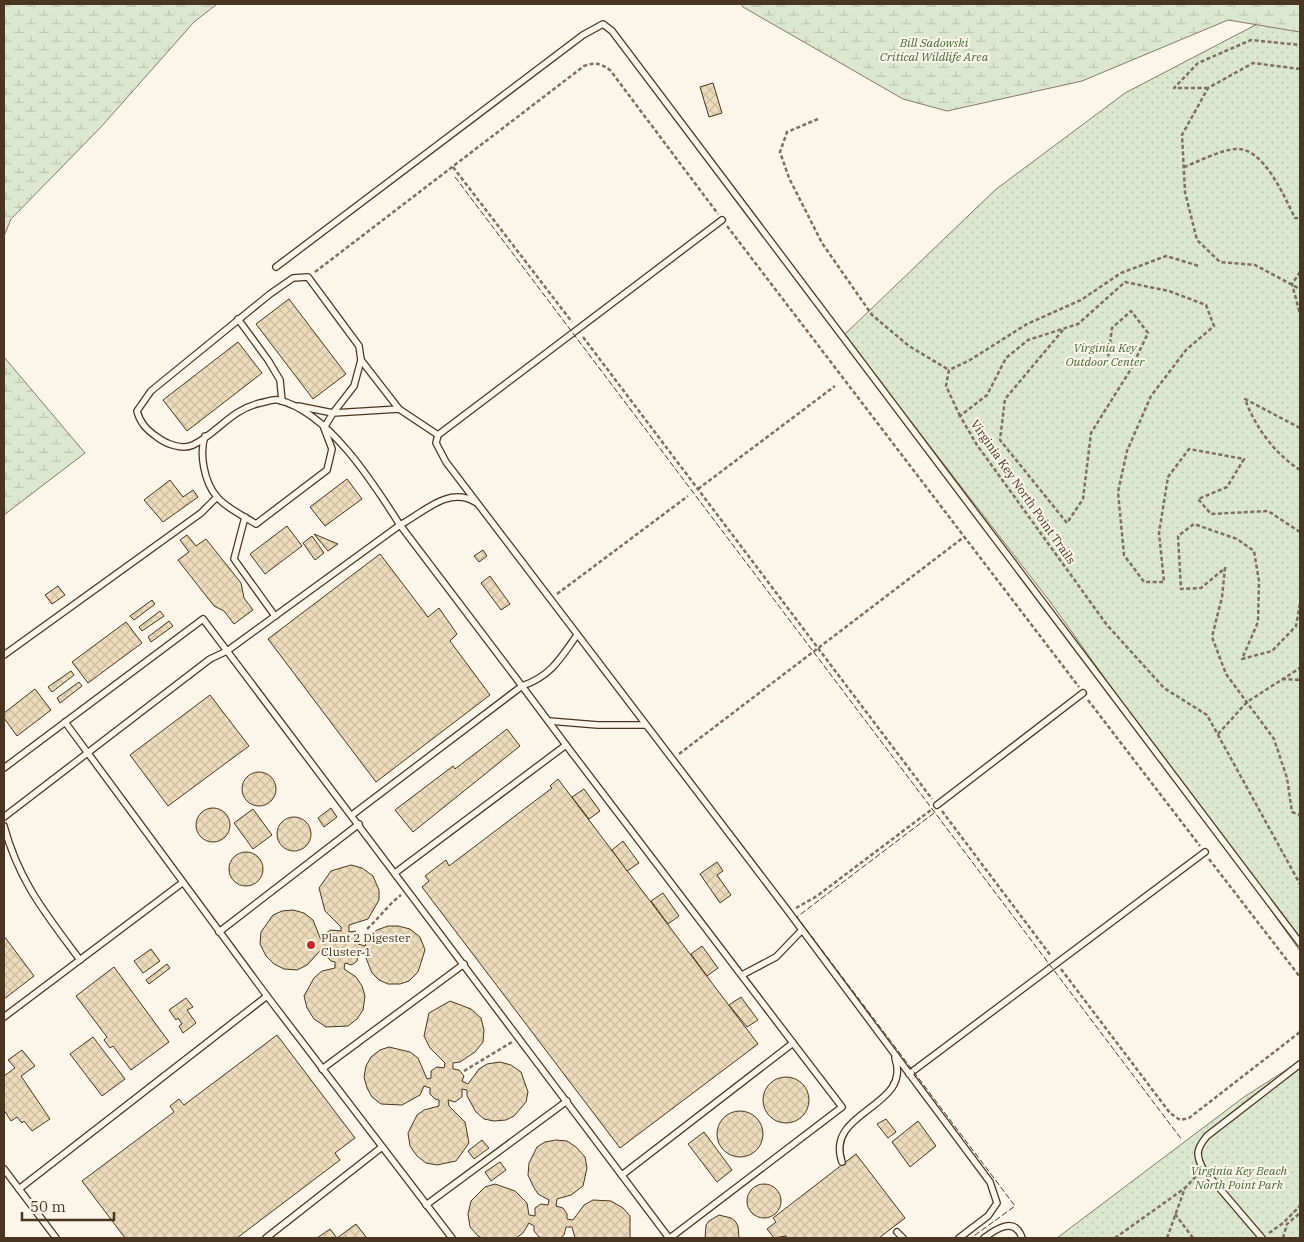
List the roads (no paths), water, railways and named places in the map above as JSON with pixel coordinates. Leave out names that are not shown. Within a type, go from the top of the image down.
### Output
[{"type":"lane","points":[[276,267],[583,35],[603,24],[612,31],[726,180],[1300,943]]},
{"type":"lane","points":[[722,220],[438,435],[436,443],[442,456],[477,504],[785,907],[995,1192],[997,1203],[988,1216],[959,1238]]},
{"type":"lane","points":[[324,428],[333,413],[354,386],[361,360],[359,346],[308,277],[293,278],[238,320],[151,391],[137,411],[139,420],[147,430],[160,439],[176,446],[192,446],[245,407],[276,399],[298,406],[333,413],[398,409]]},
{"type":"lane","points":[[238,320],[268,360],[280,380],[282,401]]},
{"type":"lane","points":[[361,360],[398,409],[438,435]]},
{"type":"lane","points":[[4,768],[203,619],[670,1238],[842,1107],[400,525],[372,481],[349,452],[298,406]]},
{"type":"lane","points":[[206,435],[201,446],[204,466],[207,478],[217,497],[256,524],[327,470],[332,450],[324,428]]},
{"type":"lane","points":[[5,814],[210,659],[227,651],[400,525],[435,502],[454,496],[467,497],[477,504]]},
{"type":"lane","points":[[4,655],[201,513],[217,497]]},
{"type":"lane","points":[[245,517],[234,559],[275,616]]},
{"type":"lane","points":[[352,815],[522,686],[534,682],[554,668],[577,635]]},
{"type":"lane","points":[[937,805],[1083,693]]},
{"type":"lane","points":[[549,721],[598,725],[646,725]]},
{"type":"lane","points":[[65,722],[182,883],[452,1238]]},
{"type":"lane","points":[[395,873],[566,745]]},
{"type":"lane","points":[[219,932],[359,824]]},
{"type":"lane","points":[[4,826],[11,854],[20,874],[37,902],[80,960]]},
{"type":"lane","points":[[909,1074],[1204,852]]},
{"type":"lane","points":[[4,1017],[182,883]]},
{"type":"lane","points":[[742,975],[776,957],[802,930]]},
{"type":"lane","points":[[322,1069],[464,964]]},
{"type":"lane","points":[[19,1189],[267,996]]},
{"type":"lane","points":[[622,1175],[793,1043]]},
{"type":"lane","points":[[842,1162],[837,1149],[842,1134],[854,1119],[889,1093],[897,1082],[899,1071],[894,1054]]},
{"type":"lane","points":[[1262,1238],[1203,1169],[1197,1158],[1198,1148],[1207,1136],[1300,1064]]},
{"type":"lane","points":[[426,1205],[566,1101]]},
{"type":"lane","points":[[266,1238],[382,1147]]},
{"type":"lane","points":[[4,1169],[56,1238]]},
{"type":"lane","points":[[984,1238],[1002,1226],[1013,1226],[1020,1232],[1022,1238]]},
{"type":"lane","points":[[897,1232],[903,1238]]},
{"type":"place","name":"Plant 2 Digester Cluster 1","points":[[311,945]]},
{"type":"park label","name":"Bill Sadowski Critical Wildlife Area","points":[[934,50]]},
{"type":"park label","name":"Virginia Key Outdoor Center","points":[[1105,355]]},
{"type":"park label","name":"Virginia Key Beach North Point Park","points":[[1239,1178]]}]
